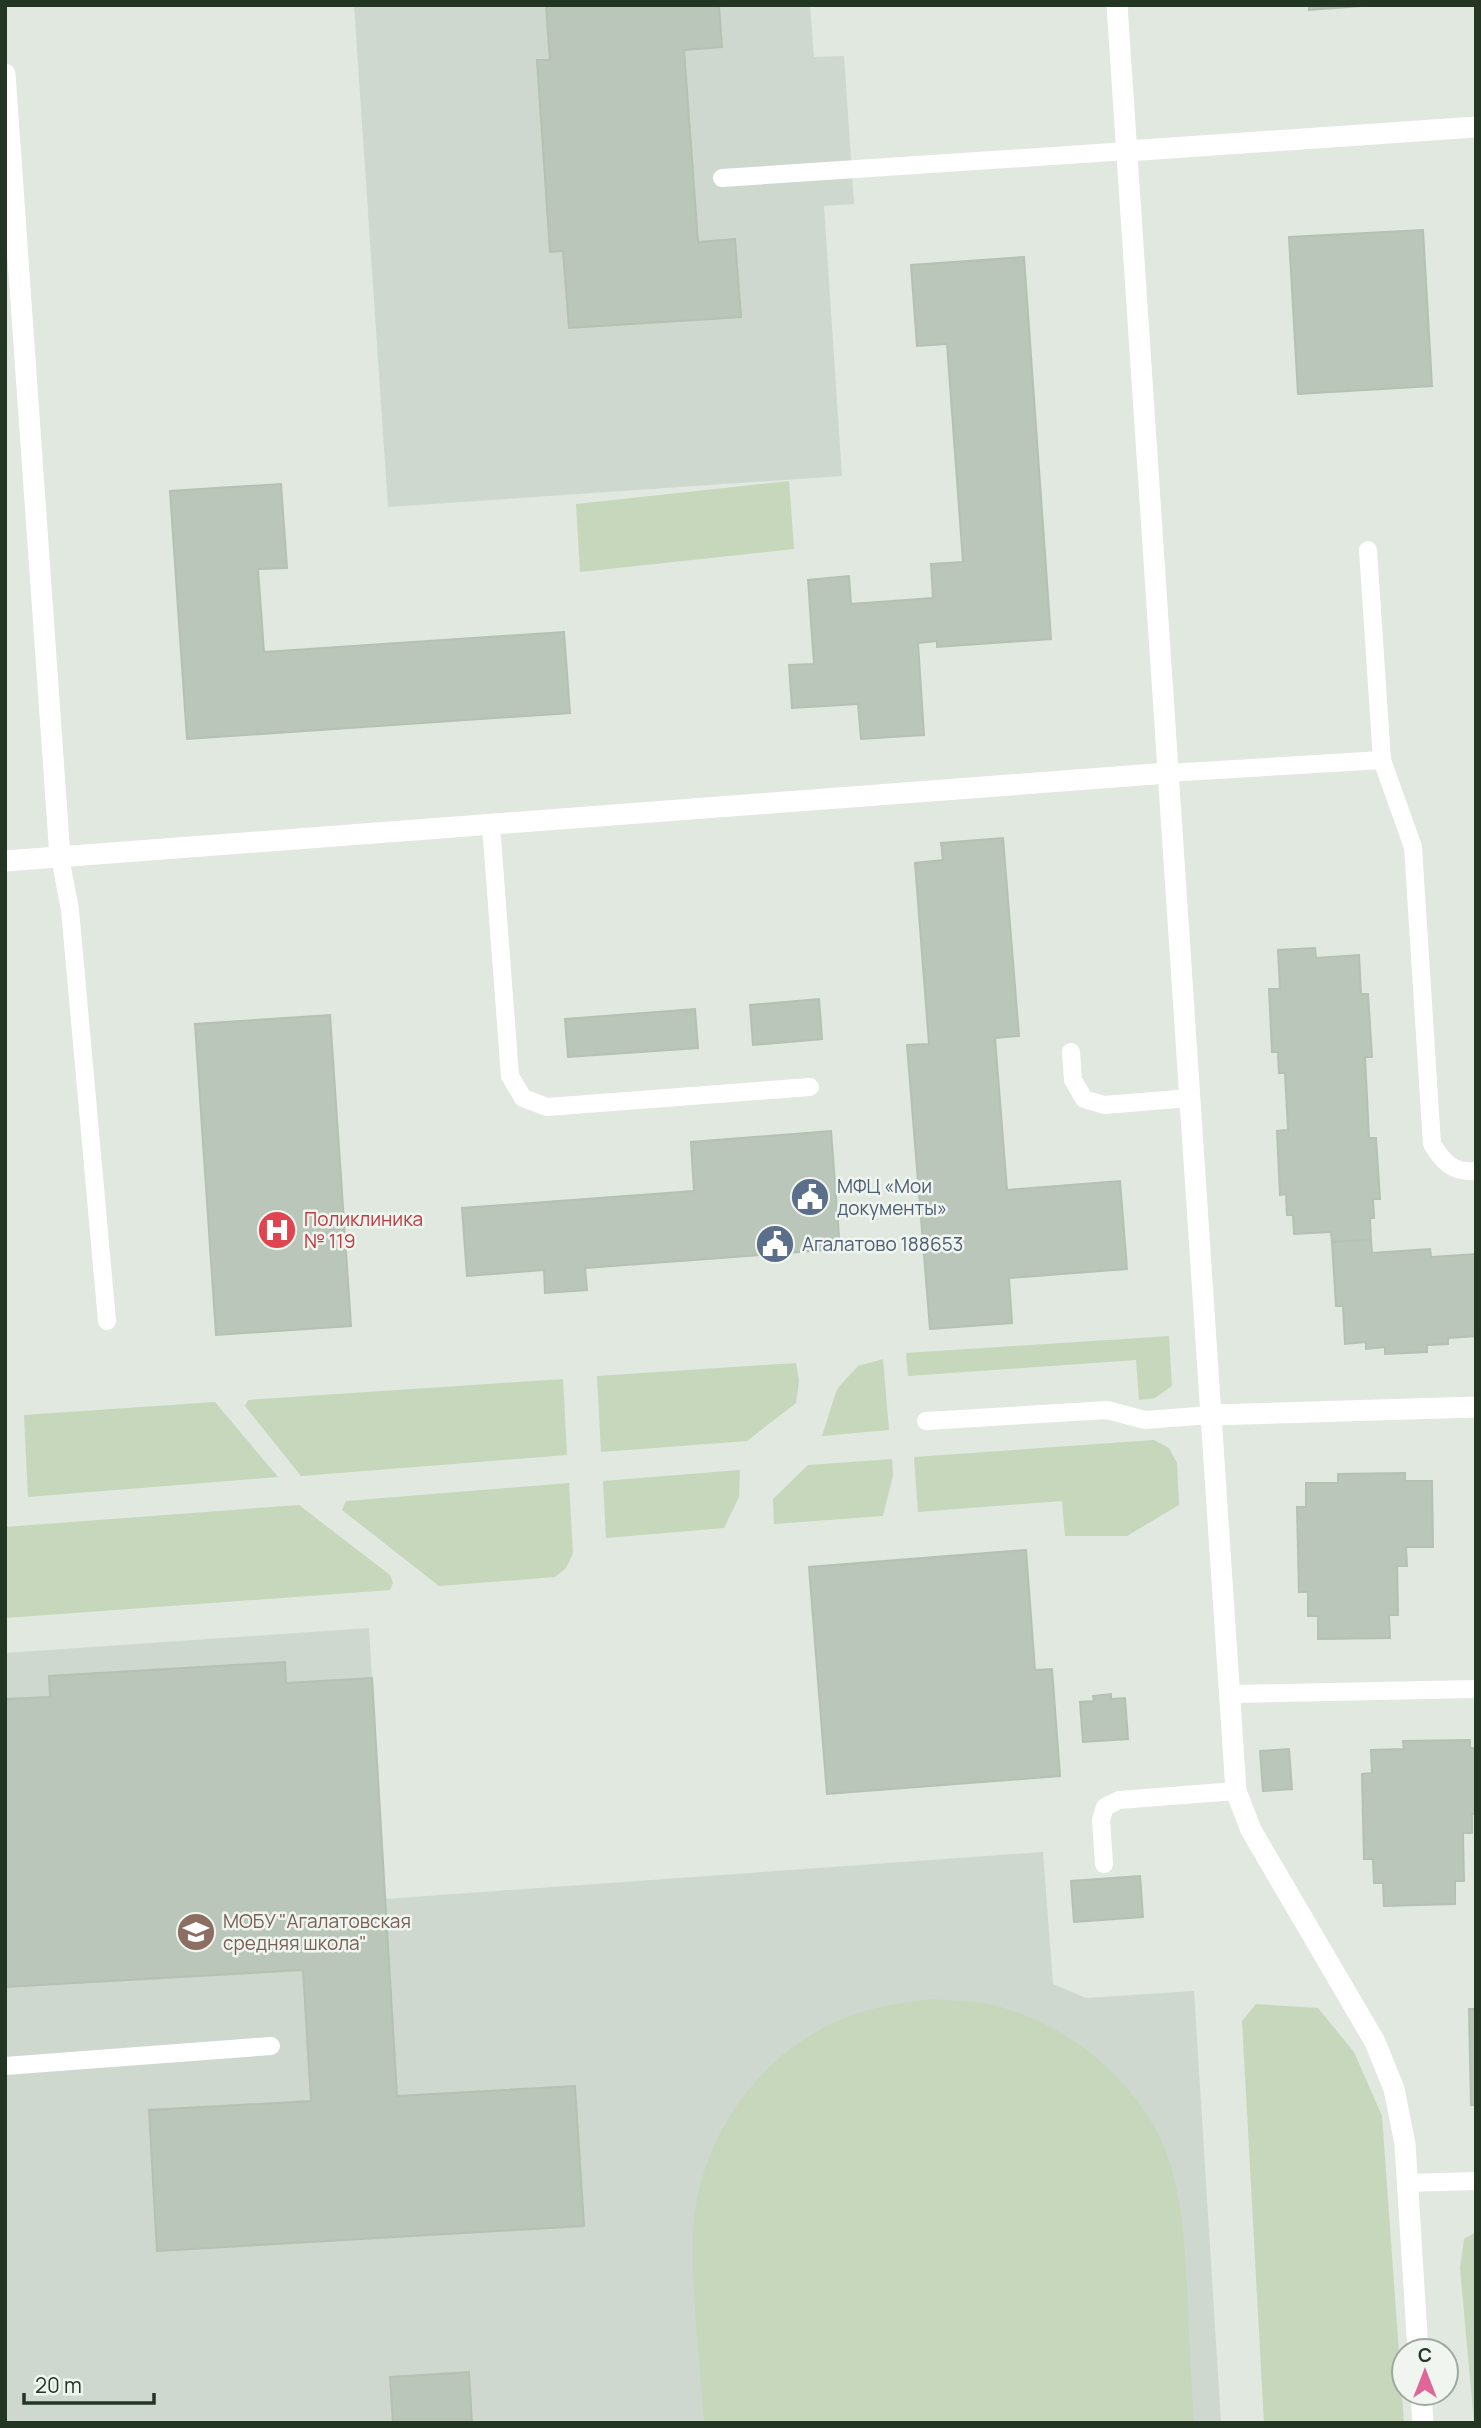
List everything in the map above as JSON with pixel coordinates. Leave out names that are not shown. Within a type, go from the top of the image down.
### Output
[{"type":"street","points":[[1117,5],[1236,1791],[1251,1830],[1375,2042],[1394,2089],[1405,2144],[1417,2337]]},
{"type":"street","points":[[5,74],[8,164],[60,858]]},
{"type":"street","points":[[1127,151],[1476,127]]},
{"type":"street","points":[[5,860],[60,858],[1168,773]]},
{"type":"street","points":[[1211,1415],[1476,1407]]},
{"type":"lane","points":[[722,178],[1127,151]]},
{"type":"lane","points":[[1368,550],[1381,760],[1413,847],[1432,1144],[1444,1163],[1464,1172],[1476,1171]]},
{"type":"lane","points":[[1168,773],[1381,760]]},
{"type":"lane","points":[[491,825],[510,1076],[523,1098],[547,1107],[810,1087]]},
{"type":"lane","points":[[60,858],[69,910],[107,1321]]},
{"type":"lane","points":[[1071,1052],[1073,1080],[1084,1100],[1104,1105],[1190,1098]]},
{"type":"lane","points":[[926,1421],[1107,1410],[1145,1420],[1211,1415]]},
{"type":"lane","points":[[1230,1694],[1476,1689]]},
{"type":"lane","points":[[1104,1864],[1101,1820],[1105,1807],[1119,1800],[1236,1791]]},
{"type":"lane","points":[[5,2066],[271,2046]]},
{"type":"lane","points":[[1407,2183],[1476,2181]]},
{"type":"shaded area","points":[[354,5],[810,5],[814,57],[844,56],[854,204],[824,206],[842,476],[388,507]]},
{"type":"shaded area","points":[[369,1628],[385,1899],[1043,1852],[1053,1984],[1086,1998],[1194,1991],[1221,2423],[5,2423],[5,1653]]},
{"type":"green space","points":[[789,481],[794,549],[580,572],[576,504]]},
{"type":"green space","points":[[1169,1336],[1172,1386],[1155,1398],[1139,1400],[1136,1360],[908,1376],[906,1353]]},
{"type":"green space","points":[[883,1359],[889,1430],[822,1436],[837,1389],[858,1366]]},
{"type":"green space","points":[[796,1363],[799,1381],[796,1403],[747,1441],[601,1452],[597,1376]]},
{"type":"green space","points":[[563,1379],[567,1455],[301,1476],[245,1406],[248,1400]]},
{"type":"green space","points":[[215,1402],[278,1477],[28,1497],[24,1415]]},
{"type":"green space","points":[[1154,1440],[1169,1448],[1177,1463],[1179,1505],[1127,1536],[1065,1536],[1062,1501],[918,1512],[914,1457]]},
{"type":"green space","points":[[892,1459],[893,1475],[883,1516],[774,1524],[773,1499],[808,1465]]},
{"type":"green space","points":[[740,1470],[739,1497],[724,1528],[606,1538],[603,1481]]},
{"type":"green space","points":[[569,1483],[573,1554],[566,1568],[555,1577],[439,1586],[342,1510],[346,1501]]},
{"type":"green space","points":[[299,1505],[390,1575],[393,1583],[390,1590],[5,1618],[5,1527]]},
{"type":"green space","points":[[930,1999],[983,2003],[1014,2011],[1045,2024],[1074,2041],[1101,2062],[1125,2086],[1146,2113],[1162,2142],[1173,2173],[1179,2202],[1194,2423],[704,2423],[693,2242],[703,2176],[730,2115],[750,2088],[773,2064],[799,2043],[827,2026],[864,2011]]},
{"type":"green space","points":[[1256,2004],[1318,2008],[1354,2052],[1382,2116],[1398,2337],[1390,2337],[1390,2407],[1403,2407],[1404,2423],[1264,2423],[1242,2021]]},
{"type":"green space","points":[[1476,2232],[1474,2423],[1460,2268],[1464,2239]]},
{"type":"building","points":[[546,5],[719,5],[722,47],[684,50],[698,242],[735,239],[741,317],[569,328],[563,251],[550,252],[537,60],[550,60]]},
{"type":"building","points":[[1309,5],[1375,5],[1309,10]]},
{"type":"building","points":[[1423,230],[1432,386],[1298,394],[1289,237]]},
{"type":"building","points":[[1024,257],[1051,639],[937,647],[937,641],[918,643],[924,735],[861,739],[858,704],[792,708],[789,665],[814,664],[808,580],[849,576],[851,604],[933,598],[931,564],[963,562],[947,344],[917,346],[911,265]]},
{"type":"building","points":[[281,484],[287,568],[258,569],[264,652],[564,632],[570,713],[187,739],[170,491]]},
{"type":"building","points":[[1003,838],[1019,1036],[995,1038],[1007,1190],[1120,1181],[1127,1269],[1009,1278],[1012,1323],[930,1329],[907,1045],[929,1044],[915,863],[943,860],[941,843]]},
{"type":"building","points":[[1315,948],[1316,958],[1359,955],[1361,994],[1368,994],[1372,1057],[1365,1057],[1369,1138],[1376,1138],[1380,1199],[1373,1199],[1371,1240],[1332,1242],[1331,1232],[1294,1234],[1293,1215],[1287,1215],[1286,1194],[1280,1195],[1277,1131],[1288,1130],[1285,1073],[1279,1073],[1278,1052],[1272,1052],[1269,989],[1280,989],[1278,950]]},
{"type":"building","points":[[819,999],[822,1039],[753,1045],[750,1005]]},
{"type":"building","points":[[695,1009],[698,1048],[568,1057],[565,1019]]},
{"type":"building","name":"Поликлиника № 119","points":[[330,1015],[351,1326],[216,1335],[195,1024]]},
{"type":"building","points":[[831,1131],[840,1249],[585,1268],[587,1290],[545,1293],[544,1270],[467,1276],[462,1208],[694,1191],[691,1142]]},
{"type":"building","points":[[1371,1240],[1372,1253],[1430,1249],[1431,1257],[1476,1254],[1476,1336],[1448,1338],[1448,1344],[1427,1345],[1427,1352],[1385,1354],[1385,1347],[1366,1349],[1366,1342],[1345,1344],[1343,1306],[1336,1306],[1332,1242]]},
{"type":"building","points":[[1405,1473],[1405,1481],[1432,1481],[1433,1547],[1406,1547],[1407,1566],[1397,1566],[1398,1615],[1389,1615],[1390,1638],[1318,1639],[1318,1616],[1308,1616],[1308,1592],[1299,1592],[1297,1507],[1306,1507],[1306,1483],[1338,1483],[1338,1474]]},
{"type":"building","points":[[1026,1550],[1035,1670],[1052,1669],[1060,1776],[827,1794],[809,1567]]},
{"type":"building","name":"МОБУ \"Агалатовская средняя школа\"","points":[[285,1662],[286,1683],[372,1678],[397,2096],[575,2086],[584,2226],[157,2251],[149,2110],[311,2101],[303,1970],[5,1987],[5,1699],[50,1697],[49,1676]]},
{"type":"building","points":[[1111,1694],[1111,1699],[1125,1698],[1128,1739],[1083,1742],[1080,1702],[1094,1701],[1093,1696]]},
{"type":"building","points":[[1470,1740],[1470,1748],[1476,1748],[1476,1814],[1472,1814],[1472,1833],[1463,1833],[1464,1881],[1455,1881],[1455,1904],[1384,1906],[1383,1883],[1374,1883],[1373,1859],[1364,1859],[1362,1774],[1372,1773],[1371,1750],[1404,1749],[1403,1741]]},
{"type":"building","points":[[1289,1749],[1292,1789],[1263,1791],[1260,1751]]},
{"type":"building","points":[[1140,1876],[1143,1917],[1074,1922],[1071,1881]]},
{"type":"building","points":[[1469,2009],[1476,2009],[1476,2105],[1471,2105]]},
{"type":"building","points":[[469,2372],[472,2423],[393,2423],[390,2377]]},
{"type":"place","name":"МФЦ «Мои документы»","points":[[810,1197]]},
{"type":"place","name":"Поликлиника № 119","points":[[277,1230]]},
{"type":"place","name":"Агалатово 188653","points":[[775,1244]]},
{"type":"place","name":"МОБУ \"Агалатовская средняя школа\"","points":[[196,1932]]}]
